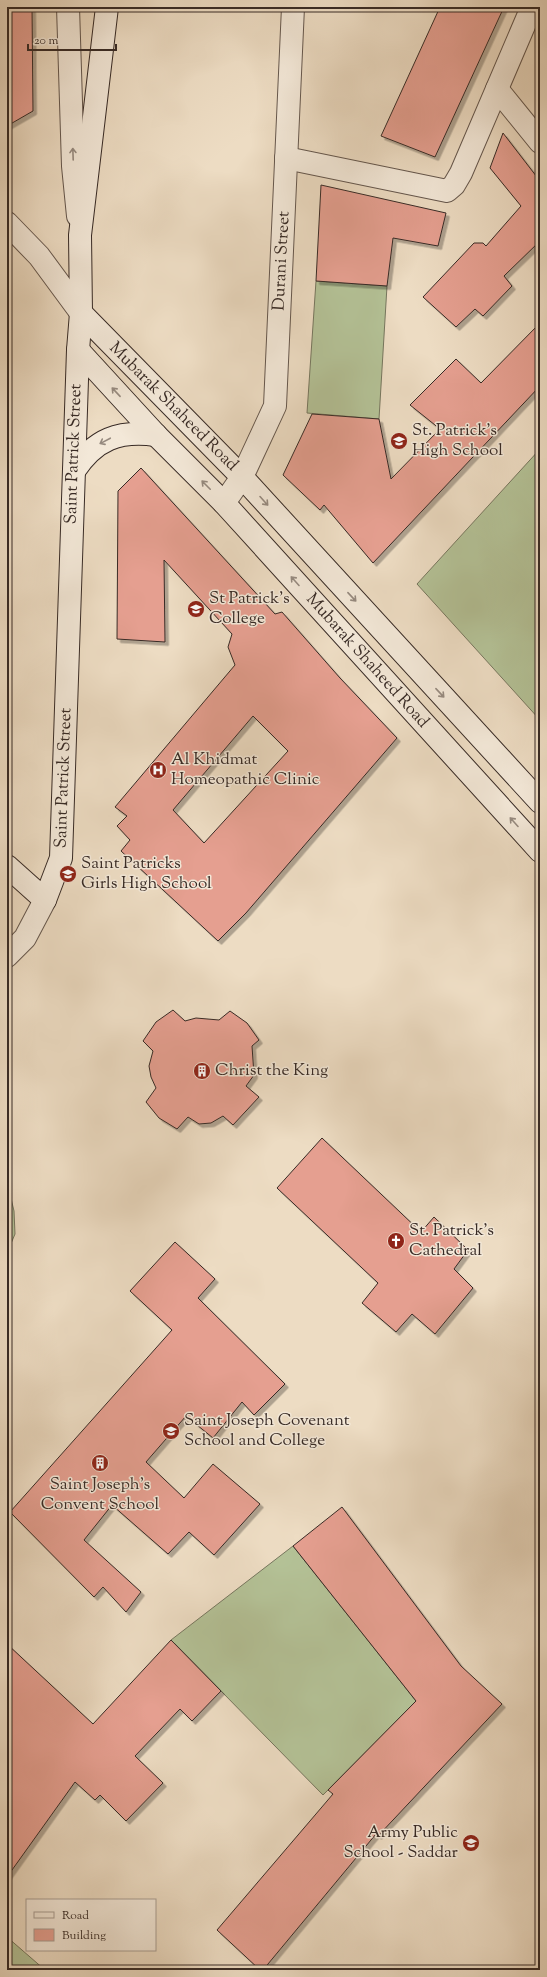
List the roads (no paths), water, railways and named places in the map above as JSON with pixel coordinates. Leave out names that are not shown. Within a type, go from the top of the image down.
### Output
[{"type":"street","points":[[68,7],[73,166],[80,235]]},
{"type":"street","name":"Saint Patrick Street","points":[[7,956],[25,938],[45,900],[61,858],[78,350],[81,313],[80,235],[107,7]]},
{"type":"street","name":"Durani Street","points":[[224,503],[242,477],[275,406],[293,7]]},
{"type":"street","points":[[286,158],[447,191],[454,185],[461,174],[532,7]]},
{"type":"street","points":[[497,89],[540,142]]},
{"type":"street","name":"Mubarak Shaheed Road","points":[[7,223],[39,256],[81,313],[242,477],[540,802]]},
{"type":"street","name":"Mubarak Shaheed Road","points":[[78,350],[156,435],[224,503],[540,851]]},
{"type":"street","points":[[74,471],[82,458],[95,446],[108,439],[124,434],[140,433],[156,435]]},
{"type":"street","points":[[7,866],[45,900]]},
{"type":"place","name":"St. Patrick's High School","points":[[399,441]]},
{"type":"place","name":"St Patrick's College","points":[[196,609]]},
{"type":"place","name":"Al Khidmat Homeopathic Clinic","points":[[158,770]]},
{"type":"place","name":"Saint Patricks Girls High School","points":[[68,874]]},
{"type":"place","name":"Christ the King","points":[[202,1071]]},
{"type":"place","name":"St. Patrick's Cathedral","points":[[396,1241]]},
{"type":"place","name":"Saint Joseph Covenant School and College","points":[[171,1431]]},
{"type":"place","name":"Saint Joseph's Convent School","points":[[100,1463]]},
{"type":"place","name":"Army Public School - Saddar","points":[[471,1843]]}]
